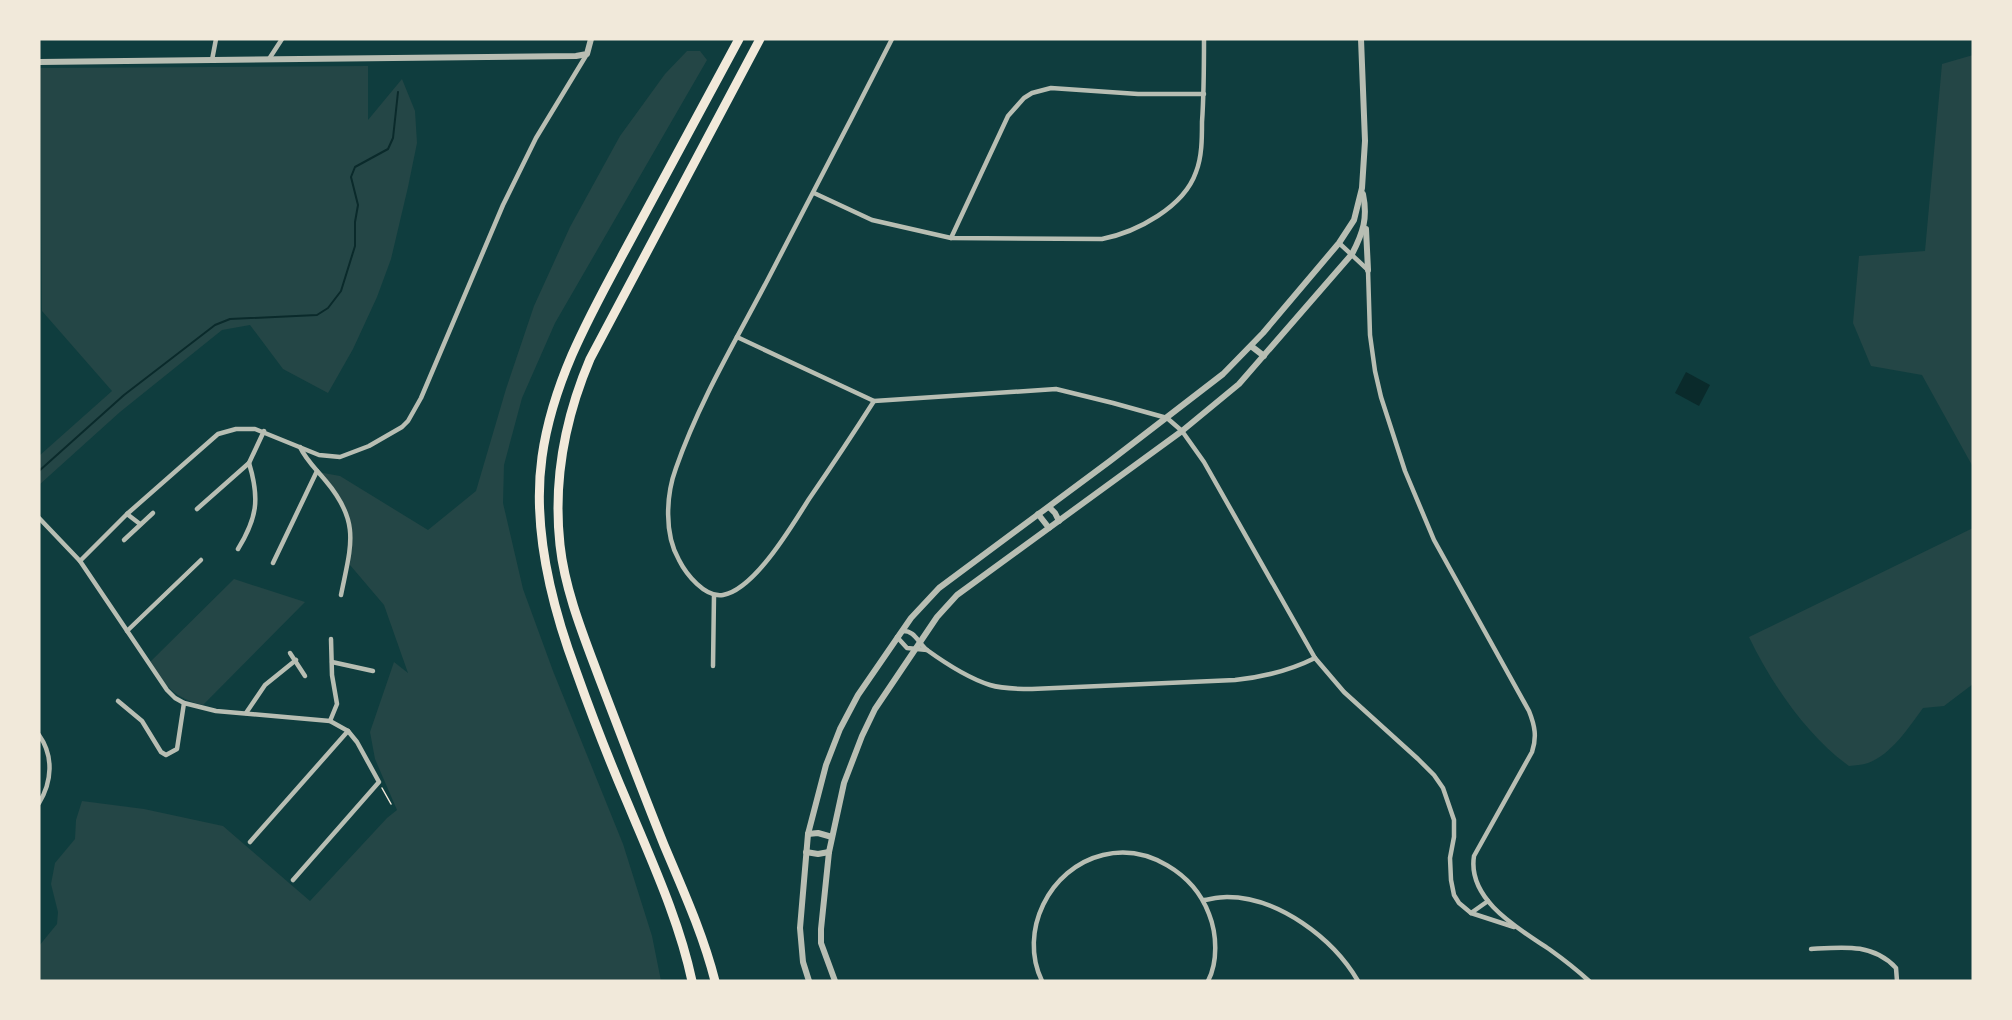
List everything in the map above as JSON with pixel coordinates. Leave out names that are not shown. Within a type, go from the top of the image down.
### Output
[{"type":"highway","points":[[692,981],[678,928],[622,789],[561,627],[551,593],[544,554],[540,492],[542,457],[552,410],[561,378],[572,352],[739,39]]},
{"type":"highway","points":[[715,981],[699,926],[642,790],[573,602],[560,548],[558,520],[560,466],[571,408],[590,359],[760,39]]},
{"type":"street","points":[[213,60],[216,39]]},
{"type":"street","points":[[269,59],[282,39]]},
{"type":"street","points":[[80,561],[127,514],[218,434],[245,428],[264,432],[319,455],[340,458],[377,442],[408,421],[421,398],[508,195],[536,138],[587,54],[591,39]]},
{"type":"street","points":[[874,401],[765,564],[748,580],[722,596],[714,595],[703,588],[688,574],[678,560],[668,522],[669,501],[675,470],[704,402],[892,39]]},
{"type":"street","points":[[813,193],[872,220],[951,238],[1102,239],[1119,236],[1158,216],[1187,189],[1197,172],[1204,94],[1204,39]]},
{"type":"street","points":[[809,981],[803,963],[800,937],[808,834],[826,765],[840,729],[858,695],[899,634],[922,604],[939,588],[1223,375],[1263,333],[1339,243],[1357,213],[1362,188],[1365,141],[1361,39]]},
{"type":"street","points":[[39,62],[576,56],[587,54]]},
{"type":"street","points":[[951,238],[1008,116],[1032,93],[1051,88],[1138,94],[1204,94]]},
{"type":"street","points":[[1362,188],[1366,222],[1370,335],[1381,397],[1405,471],[1434,540],[1529,711],[1535,730],[1536,739],[1533,752],[1474,856],[1477,880],[1488,901],[1514,927],[1574,967],[1589,981]]},
{"type":"street","points":[[835,981],[821,937],[829,852],[844,783],[867,724],[937,617],[957,595],[1182,431],[1239,384],[1352,254],[1361,238],[1366,222]]},
{"type":"street","points":[[1339,243],[1368,270]]},
{"type":"street","points":[[1263,333],[1276,342]]},
{"type":"street","points":[[737,337],[874,401],[1056,389],[1167,418],[1182,431],[1204,462],[1315,658],[1344,692],[1418,759],[1443,788],[1454,820],[1455,837],[1450,858],[1452,888],[1458,903],[1471,913],[1514,927]]},
{"type":"street","points":[[1251,346],[1264,356]]},
{"type":"street","points":[[197,509],[249,463],[264,432]]},
{"type":"street","points":[[300,447],[344,506],[350,526],[349,551],[341,595]]},
{"type":"street","points":[[238,549],[253,522],[257,505],[249,463]]},
{"type":"street","points":[[273,563],[317,471]]},
{"type":"street","points":[[1049,507],[1056,513],[1059,521]]},
{"type":"street","points":[[123,540],[153,513]]},
{"type":"street","points":[[127,514],[140,524]]},
{"type":"street","points":[[1038,514],[1049,528]]},
{"type":"street","points":[[39,518],[80,561],[158,678],[175,698],[184,704],[216,711],[330,721],[348,731],[363,751],[379,782],[293,880]]},
{"type":"street","points":[[128,631],[201,560]]},
{"type":"street","points":[[712,666],[714,595]]},
{"type":"street","points":[[899,634],[911,633],[918,646],[969,676],[990,685],[1008,688],[1032,689],[1267,677],[1315,658]]},
{"type":"street","points":[[899,634],[904,647],[909,649],[918,646]]},
{"type":"street","points":[[330,639],[332,675],[337,704],[330,721]]},
{"type":"street","points":[[290,653],[305,676]]},
{"type":"street","points":[[246,712],[265,685],[296,660]]},
{"type":"street","points":[[332,662],[373,672]]},
{"type":"street","points":[[118,701],[142,721],[160,752],[166,755],[177,749],[184,704]]},
{"type":"street","points":[[250,842],[348,731]]},
{"type":"street","points":[[39,735],[50,762],[46,790],[39,804]]},
{"type":"street","points":[[808,834],[818,833],[832,837]]},
{"type":"street","points":[[807,852],[818,854],[829,852]]},
{"type":"street","points":[[1042,981],[1032,945],[1034,925],[1042,905],[1069,872],[1105,854],[1127,853],[1145,856],[1179,872],[1204,900],[1215,937],[1214,958],[1208,981]]},
{"type":"street","points":[[1204,900],[1228,897],[1258,903],[1285,913],[1327,941],[1358,981]]},
{"type":"street","points":[[1471,913],[1488,901]]},
{"type":"street","points":[[1811,949],[1857,947],[1872,950],[1896,968],[1897,981]]},
{"type":"path","points":[[379,782],[391,804]]},
{"type":"shaded area","points":[[687,51],[700,51],[707,60],[555,323],[522,398],[504,465],[503,503],[523,589],[553,671],[623,844],[652,936],[661,981],[39,981],[39,946],[57,924],[58,912],[51,884],[55,863],[75,839],[76,820],[82,801],[144,809],[223,826],[310,901],[397,810],[375,759],[370,732],[394,662],[408,673],[384,605],[350,565],[350,531],[344,512],[318,472],[340,476],[428,530],[476,491],[506,389],[534,306],[570,227],[620,136],[665,74]]},
{"type":"shaded area","points":[[1973,55],[1973,467],[1922,375],[1871,366],[1853,323],[1859,256],[1925,251],[1942,64]]},
{"type":"shaded area","points":[[368,66],[368,120],[402,79],[415,111],[417,143],[391,259],[377,297],[353,349],[328,393],[283,369],[250,325],[222,330],[120,412],[39,485],[39,456],[112,391],[42,311],[40,68]]},
{"type":"shaded area","points":[[1686,372],[1710,385],[1699,406],[1675,393]]},
{"type":"shaded area","points":[[1973,528],[1973,684],[1944,706],[1923,708],[1899,740],[1884,754],[1866,764],[1849,766],[1819,740],[1792,708],[1768,672],[1749,637]]},
{"type":"shaded area","points":[[234,579],[305,602],[203,705],[178,695],[149,663]]},
{"type":"waterway","points":[[39,471],[124,395],[215,325],[230,319],[317,315],[328,308],[341,291],[355,246],[358,205],[351,177],[355,167],[388,149],[393,138],[398,92]]}]
